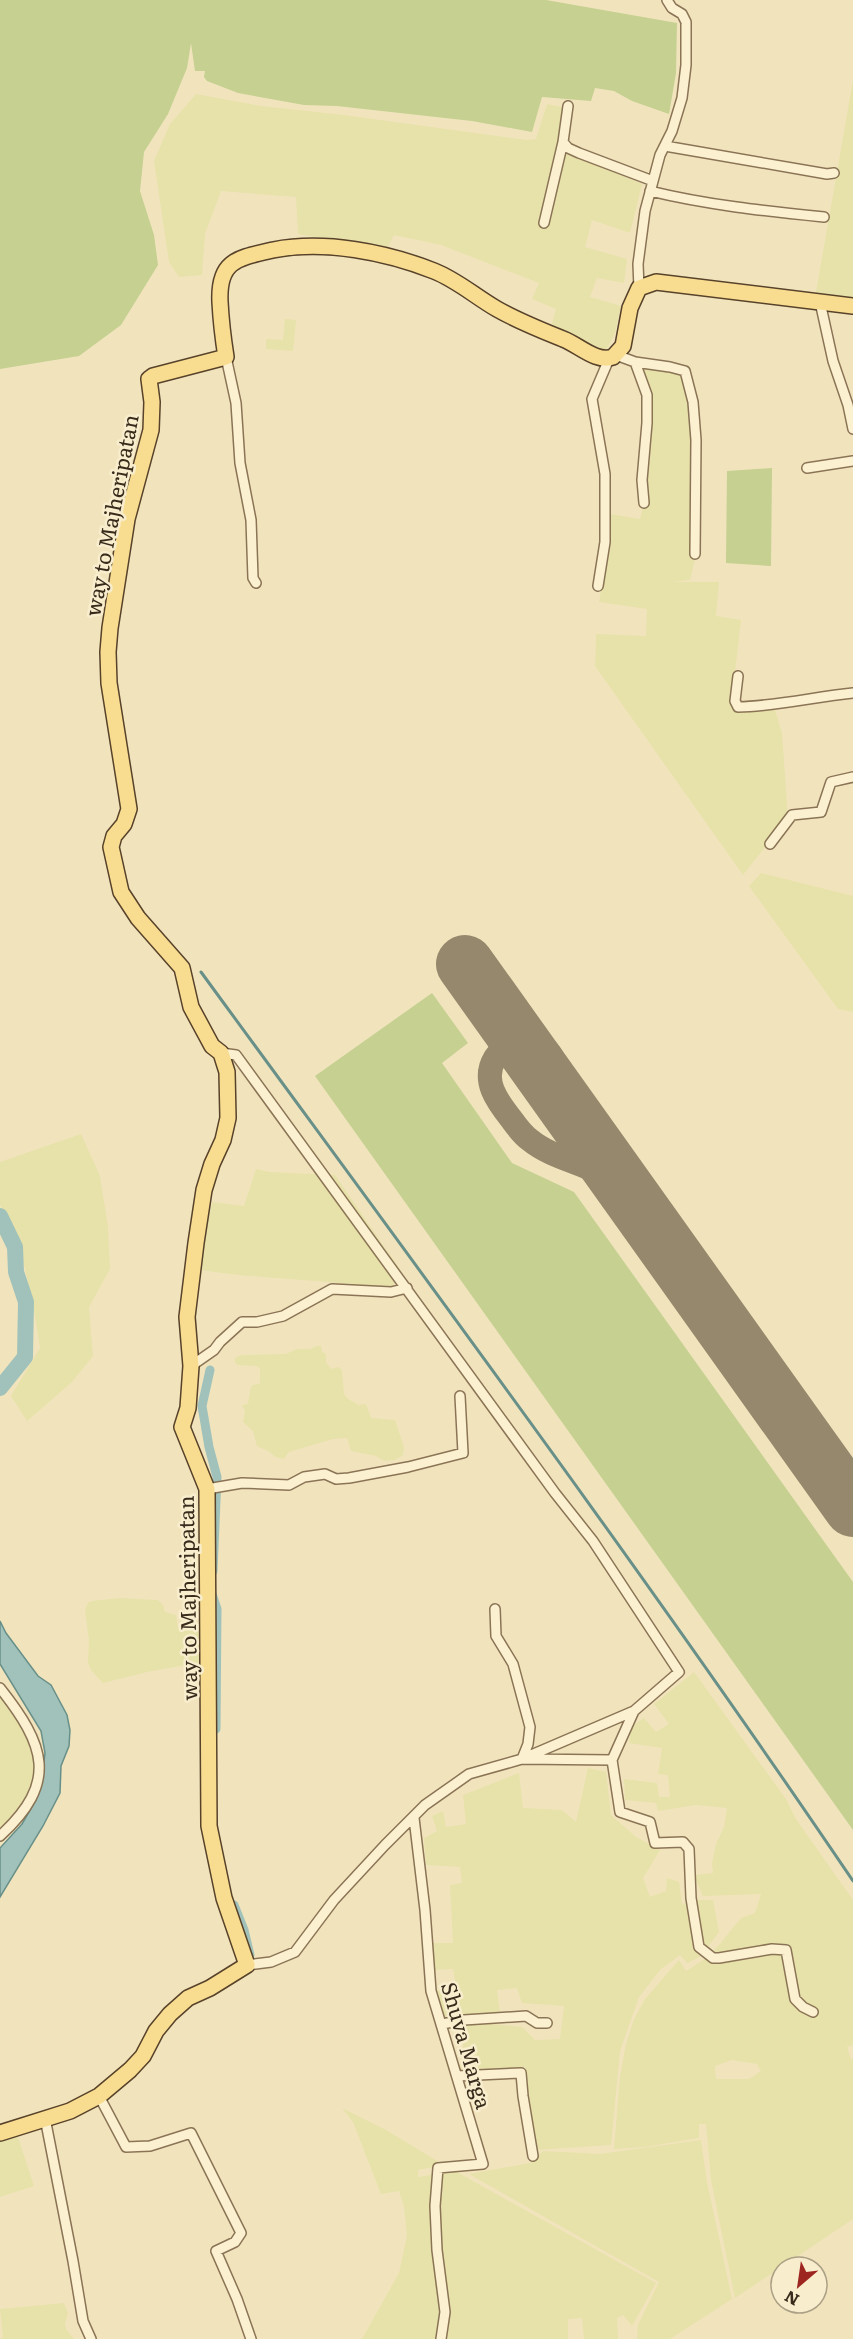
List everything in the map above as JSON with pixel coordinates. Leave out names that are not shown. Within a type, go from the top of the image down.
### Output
[{"type":"main road","points":[[226,357],[221,327],[219,283],[225,270],[244,257],[301,246],[347,248],[435,271],[532,328],[564,339],[595,356],[612,357],[623,346],[630,309],[639,288],[656,282],[853,306]]},
{"type":"main road","name":"way to Majheripatan","points":[[226,357],[149,379],[152,402],[151,430],[127,519],[108,652],[109,683],[129,809],[124,824],[114,836],[111,847],[121,892],[138,918],[182,968],[191,1007],[212,1046],[221,1053],[227,1072],[228,1118],[224,1140],[212,1164],[204,1190],[195,1243],[187,1317],[190,1366],[188,1408],[182,1427],[207,1489],[209,1826],[224,1898],[247,1965]]},
{"type":"main road","points":[[0,2133],[70,2111],[99,2097],[143,2056],[156,2031],[170,2014],[189,1998],[247,1965]]},
{"type":"street","points":[[639,288],[639,255],[652,186],[682,98],[686,65],[686,22],[682,14],[672,8],[667,0]]},
{"type":"street","points":[[544,224],[564,142],[568,106]]},
{"type":"street","points":[[564,142],[568,148],[652,186],[736,208],[824,217]]},
{"type":"street","points":[[665,146],[827,174],[834,173]]},
{"type":"street","points":[[820,302],[832,361],[848,405],[853,429]]},
{"type":"street","points":[[226,357],[236,403],[240,463],[250,520],[253,578],[256,583]]},
{"type":"street","points":[[598,586],[605,542],[605,474],[592,399],[612,357],[685,371],[693,402],[696,440],[695,554]]},
{"type":"street","points":[[634,362],[647,395],[642,480],[644,503]]},
{"type":"street","points":[[807,468],[853,461]]},
{"type":"street","points":[[738,676],[735,702],[738,707],[771,706],[801,699],[853,693]]},
{"type":"street","points":[[770,844],[792,815],[821,812],[828,785],[833,780],[853,777]]},
{"type":"street","points":[[221,1053],[236,1056],[593,1541],[679,1672],[634,1711],[522,1759],[469,1774],[425,1805],[334,1900],[295,1952],[271,1962],[247,1965]]},
{"type":"street","points":[[190,1366],[214,1350],[242,1322],[257,1322],[283,1316],[332,1289],[391,1292],[407,1288]]},
{"type":"street","points":[[207,1489],[242,1483],[289,1485],[304,1477],[325,1474],[336,1479],[349,1478],[408,1467],[463,1453],[460,1396]]},
{"type":"street","points":[[495,1610],[496,1636],[513,1664],[530,1727],[528,1744],[522,1759]]},
{"type":"street","points":[[0,1688],[20,1713],[37,1746],[41,1771],[32,1798],[17,1820],[0,1836]]},
{"type":"street","points":[[634,1711],[612,1760],[620,1812],[650,1822],[655,1843],[683,1842],[689,1849],[691,1898],[699,1947],[713,1958],[772,1949],[786,1950],[795,1999],[803,2007],[813,2012]]},
{"type":"street","points":[[522,1759],[612,1760]]},
{"type":"street","name":"Shuva Marga","points":[[414,1818],[425,1910],[431,1991],[483,2164],[438,2168],[435,2206],[445,2312],[441,2339]]},
{"type":"street","points":[[442,2024],[464,2019],[526,2016],[537,2023],[547,2023]]},
{"type":"street","points":[[457,2076],[521,2073],[533,2156]]},
{"type":"street","points":[[99,2097],[126,2147],[150,2146],[191,2133],[241,2233],[235,2242],[216,2251],[237,2299],[250,2339]]},
{"type":"street","points":[[45,2118],[74,2261],[83,2321],[91,2339]]},
{"type":"shaded area","points":[[853,80],[853,301],[815,298]]},
{"type":"shaded area","points":[[196,94],[261,106],[527,140],[536,139],[547,104],[567,108],[565,152],[642,184],[630,233],[592,220],[585,247],[627,259],[624,283],[597,278],[590,297],[621,306],[615,333],[606,351],[551,327],[556,309],[532,299],[539,283],[441,245],[394,235],[387,249],[298,234],[296,197],[221,191],[205,234],[202,275],[179,277],[169,262],[154,161],[170,124]]},
{"type":"shaded area","points":[[285,319],[296,320],[293,351],[266,349],[266,339],[283,340]]},
{"type":"shaded area","points":[[635,362],[685,371],[693,402],[697,551],[690,580],[671,582],[719,582],[716,616],[741,620],[731,707],[737,712],[775,710],[782,733],[788,818],[743,875],[595,666],[596,634],[646,636],[647,609],[599,602],[610,514],[640,519],[644,503],[647,395]]},
{"type":"shaded area","points":[[761,873],[853,896],[853,1012],[838,1009],[749,886]]},
{"type":"shaded area","points":[[81,1134],[100,1176],[108,1227],[110,1269],[89,1307],[93,1356],[72,1382],[27,1421],[11,1396],[40,1348],[19,1242],[0,1205],[0,1162]]},
{"type":"shaded area","points":[[256,1169],[269,1172],[335,1175],[401,1271],[392,1287],[200,1270],[212,1202],[244,1206]]},
{"type":"shaded area","points":[[321,1346],[322,1352],[326,1354],[326,1362],[331,1369],[338,1367],[342,1370],[344,1394],[348,1399],[359,1405],[366,1404],[371,1418],[395,1420],[404,1447],[403,1455],[395,1460],[384,1461],[376,1456],[351,1451],[347,1438],[333,1439],[289,1452],[284,1459],[275,1457],[257,1446],[253,1431],[243,1422],[245,1411],[242,1405],[248,1404],[251,1386],[260,1383],[260,1368],[238,1365],[235,1363],[235,1358],[242,1355],[286,1354],[297,1349],[310,1349]]},
{"type":"shaded area","points":[[120,1598],[158,1600],[165,1612],[176,1615],[178,1628],[199,1628],[204,1632],[202,1662],[103,1683],[88,1663],[89,1640],[85,1610],[88,1603],[92,1601]]},
{"type":"shaded area","points":[[694,1672],[786,1799],[796,1819],[853,1900],[853,2045],[847,2047],[851,2059],[853,2058],[853,2219],[799,2255],[769,2255],[769,2275],[735,2298],[711,2180],[706,2124],[699,2124],[699,2138],[645,2147],[614,2149],[620,2076],[626,2044],[634,2019],[645,1999],[679,1960],[686,1971],[710,1956],[741,1918],[755,1913],[761,1894],[703,1896],[694,1875],[713,1873],[712,1863],[716,1844],[724,1827],[727,1808],[696,1805],[658,1811],[656,1803],[625,1800],[624,1779],[657,1783],[659,1797],[670,1797],[668,1775],[658,1774],[662,1748],[629,1743],[631,1727],[644,1718],[656,1732],[669,1724],[654,1704]],"holes":[[[732,2060],[757,2064],[761,2071],[749,2079],[716,2079],[715,2066]]]},
{"type":"shaded area","points":[[0,1694],[19,1719],[36,1762],[27,1803],[0,1830]]},
{"type":"shaded area","points":[[588,1768],[606,1772],[611,1815],[636,1837],[660,1850],[643,1878],[650,1897],[666,1891],[667,1878],[679,1882],[682,1904],[713,1900],[719,1932],[700,1957],[687,1963],[680,1955],[661,1969],[639,1997],[620,2051],[611,2145],[536,2150],[525,2067],[459,2072],[467,2021],[522,2027],[535,2040],[560,2039],[564,2006],[522,2003],[517,1988],[497,1990],[500,2013],[444,2018],[436,1991],[456,1986],[453,1969],[432,1970],[429,1943],[453,1943],[450,1885],[462,1883],[460,1867],[426,1865],[424,1838],[437,1831],[432,1816],[443,1811],[446,1827],[466,1824],[463,1795],[519,1773],[523,1808],[562,1810],[576,1822]]},
{"type":"shaded area","points":[[342,2108],[386,2130],[444,2165],[418,2170],[418,2177],[455,2171],[656,2283],[632,2326],[623,2315],[617,2318],[618,2339],[584,2339],[582,2318],[568,2319],[568,2339],[362,2339],[399,2273],[407,2235],[404,2206],[399,2191],[381,2194],[353,2122]]},
{"type":"shaded area","points":[[17,2134],[34,2186],[0,2197],[0,2141]]},
{"type":"shaded area","points":[[701,2140],[707,2182],[732,2299],[670,2339],[637,2339],[638,2325],[659,2282],[469,2174],[530,2163],[543,2151],[600,2154]]},
{"type":"shaded area","points":[[64,2303],[68,2314],[66,2329],[74,2339],[0,2339],[3,2337],[0,2309]]},
{"type":"green space","points":[[0,0],[546,0],[677,23],[676,73],[669,114],[632,101],[614,91],[595,88],[591,101],[542,97],[532,132],[472,121],[337,106],[304,105],[238,93],[207,81],[204,77],[205,71],[195,71],[191,43],[187,68],[168,114],[144,152],[140,191],[154,235],[158,265],[121,325],[79,356],[0,369]]},
{"type":"green space","points":[[772,468],[771,566],[726,563],[727,471]]},
{"type":"green space","points":[[432,993],[468,1043],[442,1063],[512,1163],[574,1192],[853,1582],[853,1830],[315,1076]]},
{"type":"water","points":[[0,1621],[6,1633],[38,1676],[51,1685],[67,1715],[70,1730],[69,1746],[61,1766],[60,1793],[0,1897],[0,1848],[22,1824],[36,1800],[41,1787],[45,1753],[41,1731],[0,1664]]},
{"type":"waterway","points":[[201,972],[613,1537],[853,1881]]},
{"type":"waterway","points":[[0,1216],[15,1247],[16,1272],[26,1302],[25,1357],[0,1388]]},
{"type":"waterway","points":[[210,1370],[202,1406],[217,1477],[213,1571]]},
{"type":"waterway","points":[[212,1594],[217,1609],[216,1729]]},
{"type":"waterway","points":[[234,1905],[244,1930],[250,1955]]},
{"type":"taxiway","points":[[568,1109],[556,1065],[544,1048],[535,1043],[521,1042],[506,1047],[495,1058],[490,1075],[493,1091],[501,1106],[527,1138],[549,1152],[602,1174],[621,1187],[635,1202]]},
{"type":"runway","points":[[465,964],[853,1508]]}]
